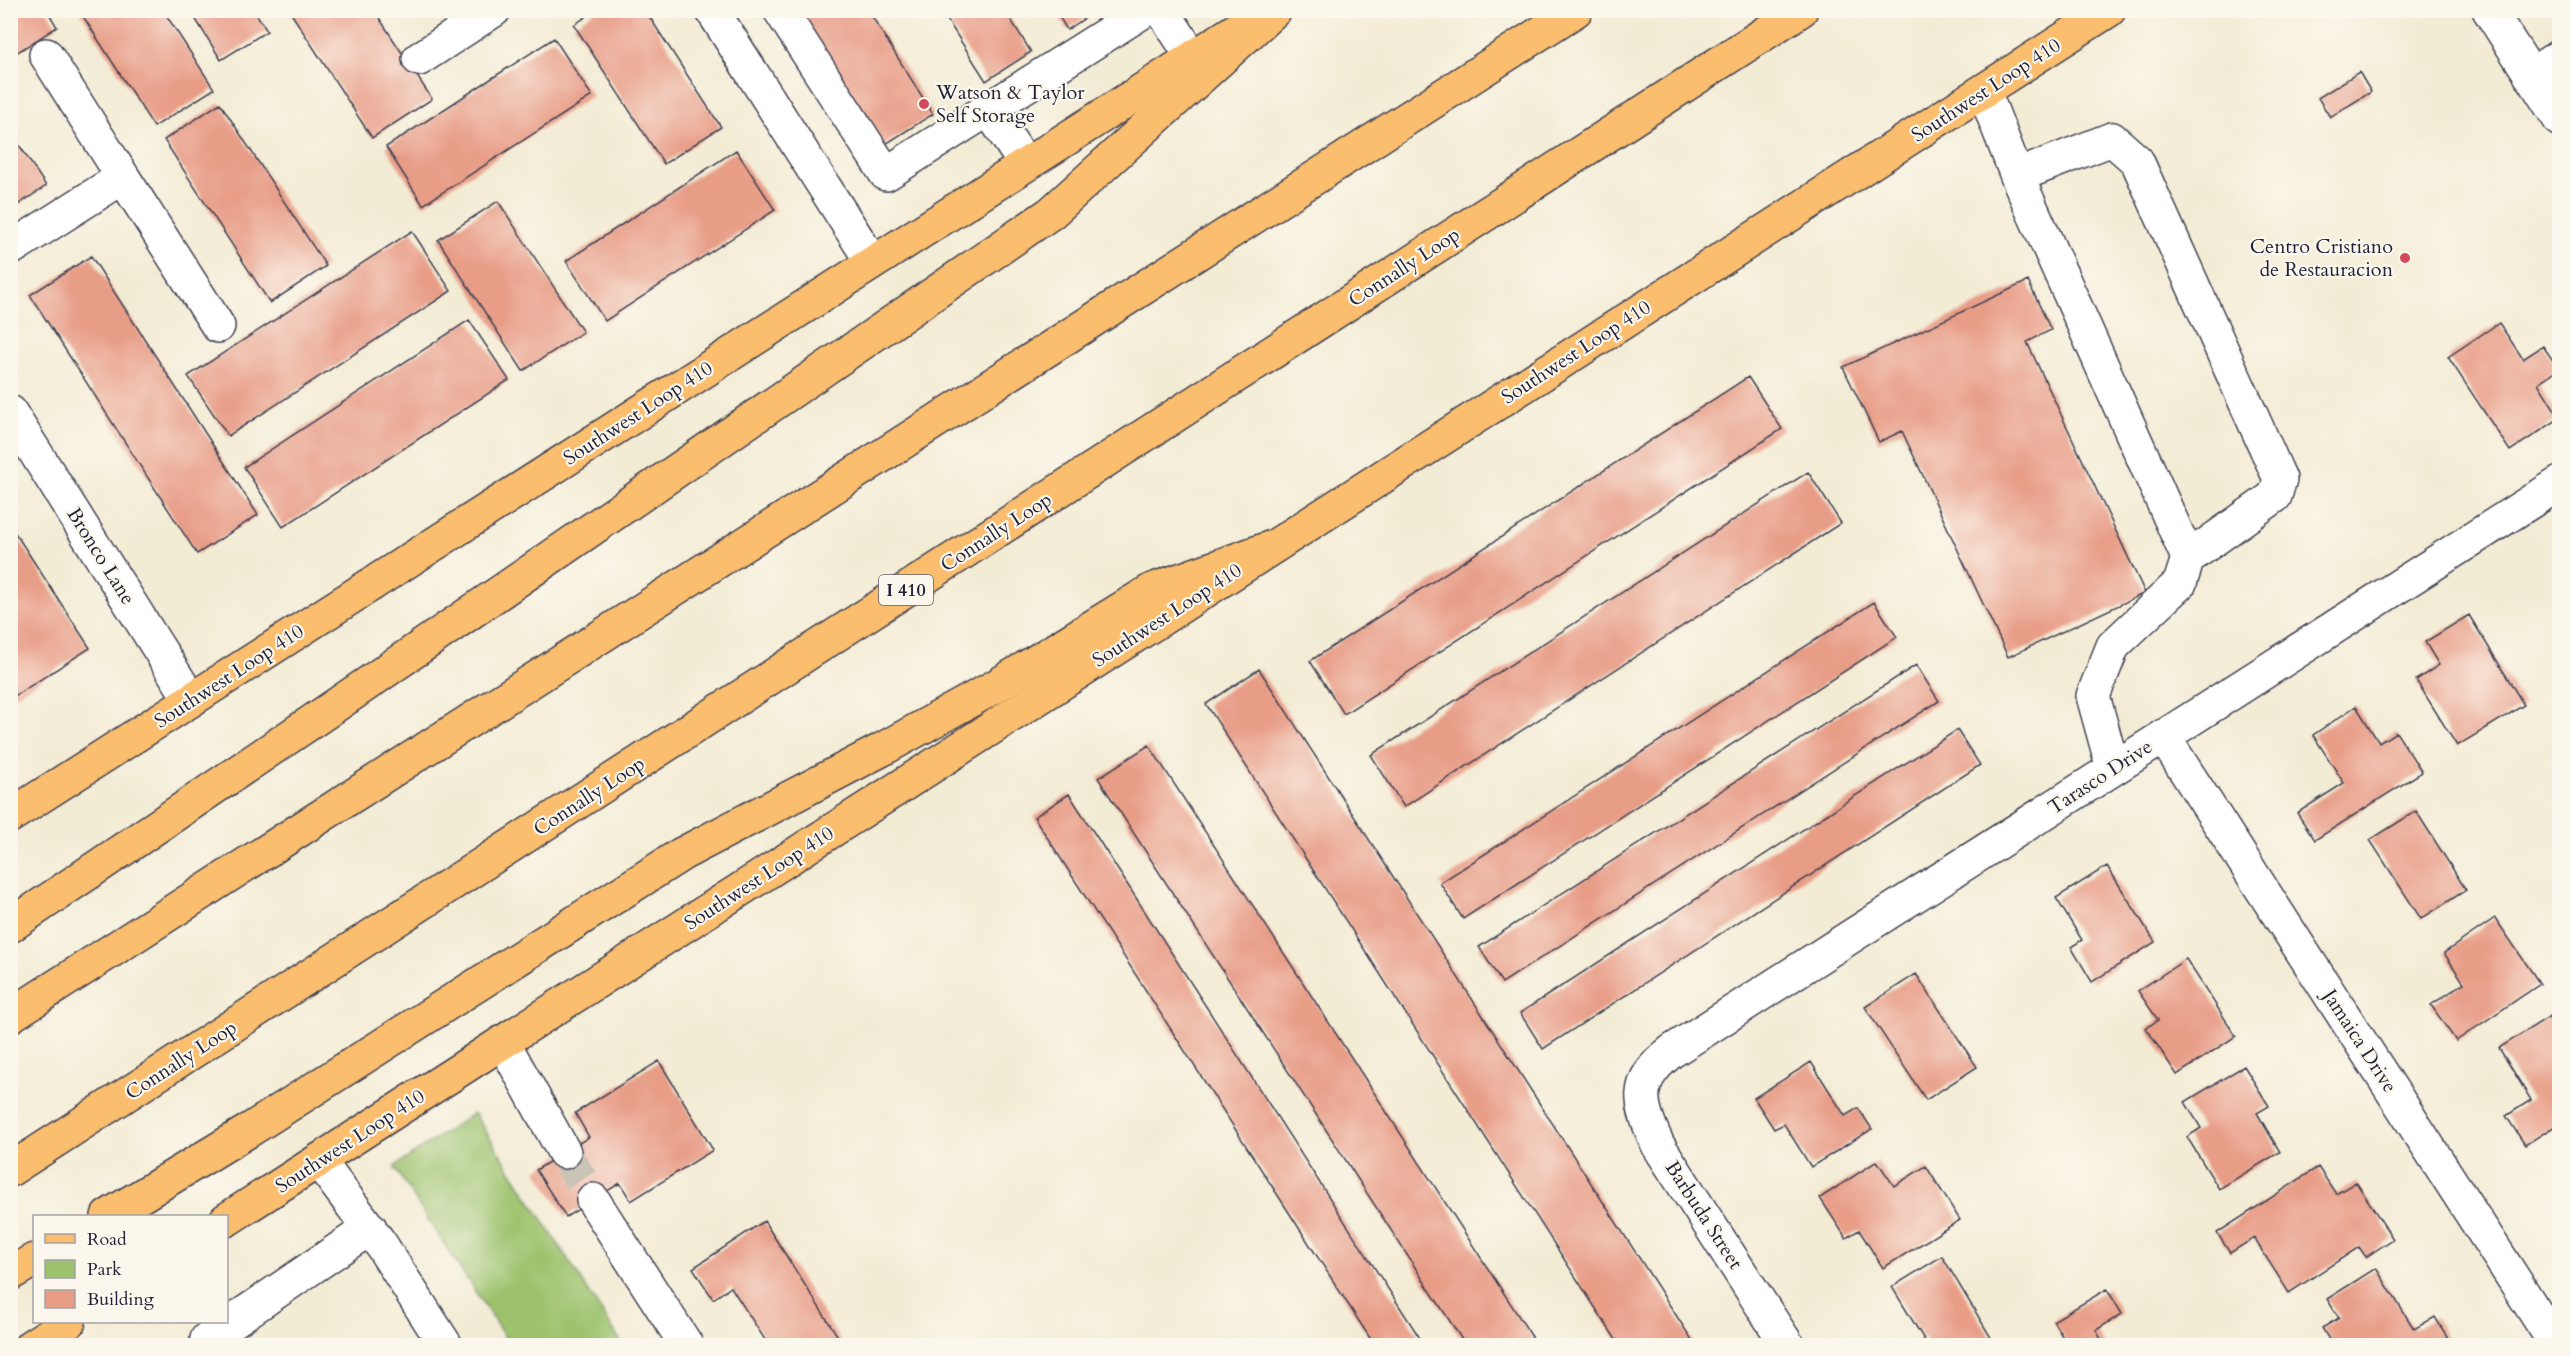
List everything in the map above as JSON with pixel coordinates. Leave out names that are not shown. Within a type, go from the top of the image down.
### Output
[{"type":"main road","name":"Southwest Loop 410","points":[[10,816],[1266,10]]},
{"type":"main road","points":[[10,926],[326,712],[1051,213],[1275,10]]},
{"type":"main road","points":[[10,1016],[1576,10]]},
{"type":"main road","name":"Connally Loop","points":[[10,1170],[1801,10]]},
{"type":"main road","name":"Southwest Loop 410","points":[[228,1219],[2109,10]]},
{"type":"main road","points":[[110,1215],[248,1131],[682,854],[881,750],[996,686],[1152,590],[1272,547]]},
{"type":"main road","points":[[10,1274],[33,1261]]},
{"type":"main road","points":[[31,1346],[67,1323]]},
{"type":"street","points":[[419,58],[494,10]]},
{"type":"street","points":[[712,10],[872,262]]},
{"type":"street","points":[[780,10],[886,174],[1145,10]]},
{"type":"street","points":[[1162,10],[1193,58]]},
{"type":"street","points":[[2489,10],[2559,120]]},
{"type":"street","points":[[45,55],[218,326]]},
{"type":"street","points":[[2530,75],[2559,56]]},
{"type":"street","points":[[1984,91],[2017,176],[2188,558]]},
{"type":"street","points":[[988,108],[1024,164]]},
{"type":"street","points":[[2017,176],[2112,139],[2137,161],[2280,479],[2275,496],[2188,558],[2180,584],[2113,646],[2093,696],[2113,768]]},
{"type":"street","points":[[10,249],[123,177]]},
{"type":"street","name":"Bronco Lane","points":[[10,412],[191,700]]},
{"type":"street","name":"Tarasco Drive","points":[[1646,1077],[1655,1064],[1672,1051],[2559,483]]},
{"type":"street","name":"Jamaica Drive","points":[[2163,736],[2557,1346]]},
{"type":"street","points":[[503,1042],[564,1152]]},
{"type":"street","name":"Barbuda Street","points":[[1646,1077],[1642,1095],[1646,1119],[1658,1145],[1788,1346]]},
{"type":"street","points":[[319,1161],[370,1228],[446,1346]]},
{"type":"street","points":[[593,1200],[687,1346]]},
{"type":"street","points":[[228,1320],[370,1228]]},
{"type":"street","points":[[204,1335],[223,1323]]},
{"type":"green space","points":[[474,1113],[623,1345],[510,1345],[394,1167]]},
{"type":"building","points":[[10,10],[47,10],[57,27],[10,57]]},
{"type":"building","points":[[79,10],[163,10],[214,89],[154,127]]},
{"type":"building","points":[[190,10],[254,10],[267,31],[221,60]]},
{"type":"building","points":[[289,10],[374,10],[432,99],[372,138]]},
{"type":"building","points":[[596,10],[645,10],[721,127],[664,164],[574,25]]},
{"type":"building","points":[[790,10],[868,10],[933,114],[878,149]]},
{"type":"building","points":[[941,10],[1005,10],[1031,52],[986,81]]},
{"type":"building","points":[[1055,10],[1097,10],[1067,30]]},
{"type":"building","points":[[554,38],[592,96],[423,205],[386,147]]},
{"type":"building","points":[[2359,72],[2371,92],[2330,117],[2318,98]]},
{"type":"building","points":[[220,103],[326,266],[270,303],[164,140]]},
{"type":"building","points":[[10,131],[46,186],[10,210]]},
{"type":"building","points":[[736,150],[775,210],[605,321],[566,261]]},
{"type":"building","points":[[498,201],[583,332],[523,371],[438,240]]},
{"type":"building","points":[[412,231],[451,291],[228,436],[188,376]]},
{"type":"building","points":[[91,256],[258,515],[197,554],[30,295]]},
{"type":"building","points":[[2028,281],[2051,330],[2027,342],[2145,593],[2008,657],[1902,431],[1879,442],[1843,367]]},
{"type":"building","points":[[469,320],[509,380],[283,527],[244,467]]},
{"type":"building","points":[[2499,323],[2523,359],[2543,346],[2559,369],[2538,383],[2560,418],[2510,451],[2448,357]]},
{"type":"building","points":[[1748,377],[1782,429],[1344,714],[1310,661]]},
{"type":"building","points":[[1808,472],[1841,523],[1404,807],[1371,755]]},
{"type":"building","points":[[10,525],[90,648],[10,699]]},
{"type":"building","points":[[1874,602],[1897,637],[1463,919],[1440,883]]},
{"type":"building","points":[[2469,615],[2524,705],[2457,746],[2416,680],[2439,665],[2425,642]]},
{"type":"building","points":[[1916,665],[1939,701],[1502,983],[1479,947]]},
{"type":"building","points":[[1259,669],[1696,1346],[1620,1346],[1206,704]]},
{"type":"building","points":[[2356,706],[2379,743],[2396,732],[2422,772],[2315,840],[2297,813],[2344,783],[2313,735]]},
{"type":"building","points":[[1957,730],[1980,765],[1543,1049],[1520,1013]]},
{"type":"building","points":[[1149,745],[1538,1346],[1466,1346],[1098,778]]},
{"type":"building","points":[[1069,794],[1425,1346],[1375,1346],[1034,817]]},
{"type":"building","points":[[2416,811],[2466,890],[2421,919],[2370,840]]},
{"type":"building","points":[[2107,866],[2155,942],[2092,982],[2071,947],[2082,940],[2056,898]]},
{"type":"building","points":[[2495,918],[2540,984],[2456,1041],[2431,1005],[2464,983],[2444,953]]},
{"type":"building","points":[[2186,959],[2236,1036],[2177,1075],[2146,1028],[2158,1020],[2138,991]]},
{"type":"building","points":[[1916,974],[1977,1067],[1926,1100],[1865,1007]]},
{"type":"building","points":[[2550,1016],[2560,1031],[2560,1123],[2525,1145],[2506,1116],[2531,1100],[2499,1048]]},
{"type":"building","points":[[659,1061],[713,1150],[631,1201],[620,1183],[566,1217],[536,1170],[589,1137],[575,1113]]},
{"type":"building","points":[[1811,1062],[1845,1116],[1858,1108],[1872,1129],[1811,1167],[1784,1124],[1774,1129],[1754,1098]]},
{"type":"building","points":[[2244,1066],[2269,1106],[2257,1113],[2280,1152],[2219,1189],[2187,1137],[2201,1128],[2185,1102]]},
{"type":"building","points":[[1877,1161],[1894,1186],[1926,1166],[1960,1220],[1883,1268],[1859,1230],[1846,1238],[1820,1198]]},
{"type":"building","points":[[2318,1167],[2336,1194],[2356,1182],[2393,1239],[2366,1257],[2359,1247],[2289,1293],[2254,1238],[2230,1253],[2217,1233]]},
{"type":"building","points":[[764,1221],[844,1346],[769,1346],[731,1287],[713,1299],[693,1268]]},
{"type":"building","points":[[1942,1256],[1996,1346],[1928,1346],[1892,1287]]},
{"type":"building","points":[[2376,1268],[2414,1329],[2435,1317],[2451,1343],[2448,1346],[2333,1346],[2322,1328],[2339,1318],[2327,1299]]},
{"type":"building","points":[[2107,1289],[2122,1314],[2096,1330],[2103,1343],[2100,1346],[2068,1346],[2053,1321]]},
{"type":"tunnel","points":[[564,1152],[593,1200]]},
{"type":"place","name":"Watson & Taylor Self Storage","points":[[924,104]]},
{"type":"place","name":"Centro Cristiano de Restauracion","points":[[2405,258]]}]
